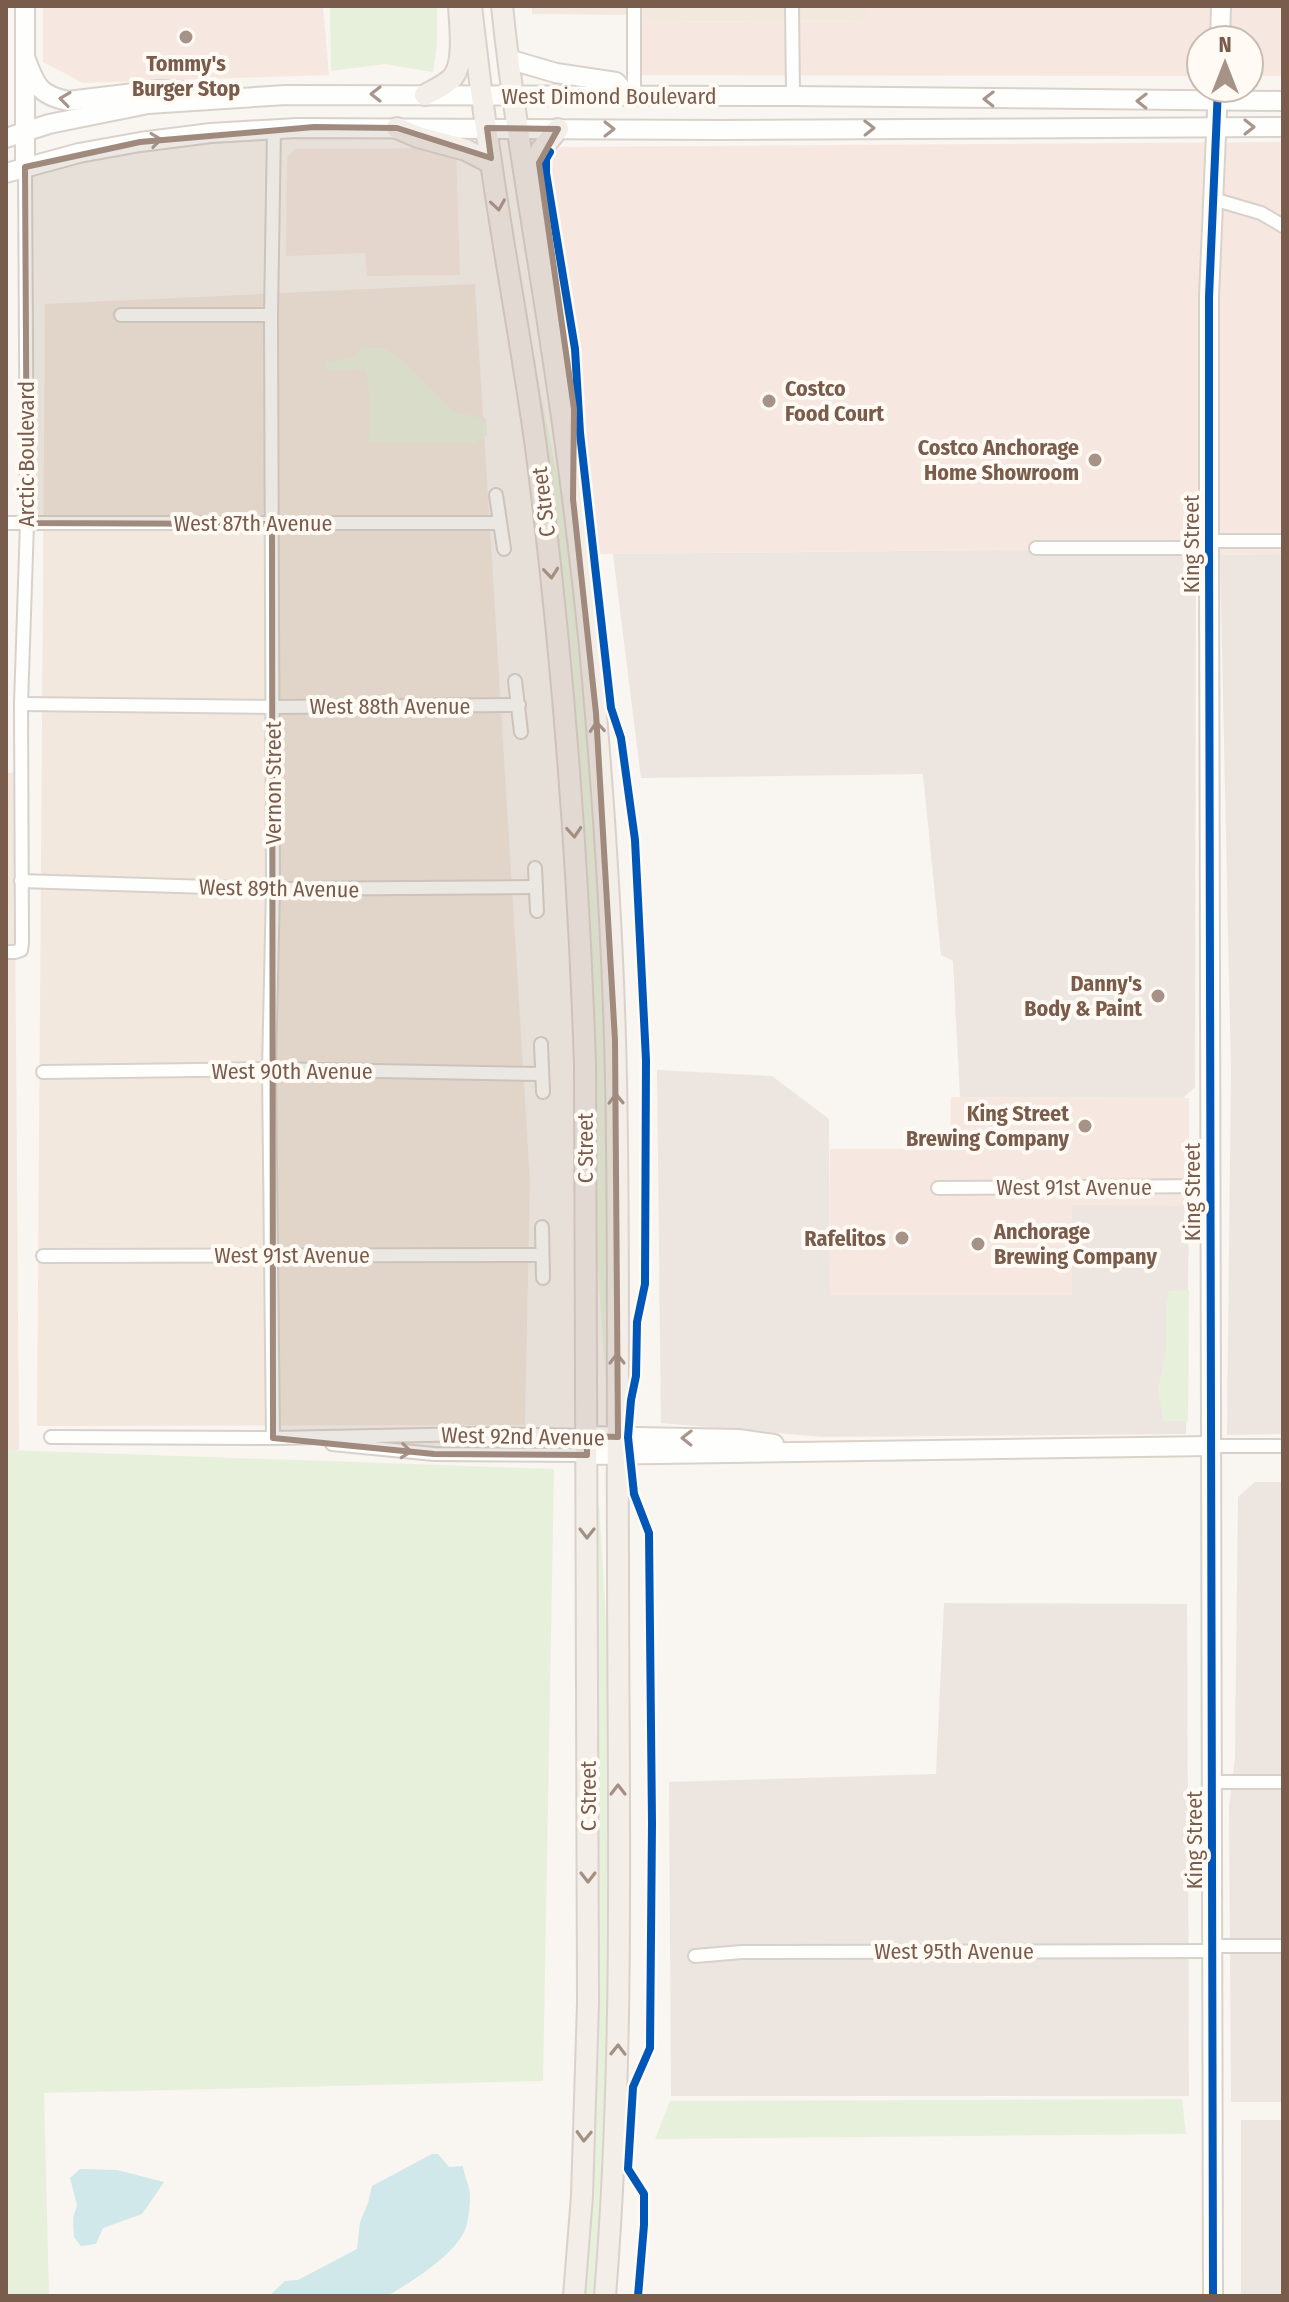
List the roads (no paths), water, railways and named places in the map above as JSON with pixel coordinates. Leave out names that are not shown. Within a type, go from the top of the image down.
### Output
[{"type":"main road","name":"Arctic Boulevard","points":[[25,6],[25,167]]},
{"type":"main road","points":[[425,95],[451,79],[458,69],[459,6]]},
{"type":"main road","name":"C Street","points":[[471,6],[491,163],[537,452],[570,775],[580,943],[585,1064],[588,2016],[582,2196],[574,2296]]},
{"type":"main road","name":"C Street","points":[[502,6],[517,128],[573,499],[596,713],[610,922],[615,1040],[619,2007],[605,2296]]},
{"type":"main road","points":[[25,57],[36,86],[54,98],[68,101],[159,90],[253,96]]},
{"type":"main road","points":[[508,59],[556,73],[616,82],[632,96]]},
{"type":"main road","name":"West Dimond Boulevard","points":[[6,138],[86,115],[148,104],[253,96],[1185,95]]},
{"type":"main road","name":"King Street","points":[[1213,2296],[1209,297],[1217,104]]},
{"type":"main road","name":"West Dimond Boulevard","points":[[6,173],[79,153],[140,142],[274,129],[1283,127]]},
{"type":"main road","points":[[397,128],[466,150],[491,163]]},
{"type":"main road","points":[[558,129],[541,150],[539,163],[563,314],[574,409],[573,499]]},
{"type":"main road","name":"West 92nd Avenue","points":[[587,1445],[738,1439],[820,1451],[1211,1446]]},
{"type":"street","points":[[632,96],[634,6]]},
{"type":"street","points":[[792,6],[793,96]]},
{"type":"street","name":"Vernon Street","points":[[273,1438],[269,1069],[273,889],[271,315],[274,129]]},
{"type":"street","name":"Arctic Boulevard","points":[[6,952],[21,950],[21,704],[27,523],[25,167]]},
{"type":"street","points":[[1213,199],[1261,213],[1283,226]]},
{"type":"street","points":[[121,315],[271,315]]},
{"type":"street","points":[[496,495],[504,549]]},
{"type":"street","name":"West 87th Avenue","points":[[6,523],[499,523]]},
{"type":"street","points":[[1036,548],[1283,541]]},
{"type":"street","points":[[515,681],[521,732]]},
{"type":"street","name":"West 88th Avenue","points":[[21,704],[273,707],[519,705]]},
{"type":"street","points":[[535,868],[537,911]]},
{"type":"street","name":"West 89th Avenue","points":[[21,881],[273,889],[536,887]]},
{"type":"street","points":[[541,1044],[543,1092]]},
{"type":"street","name":"West 90th Avenue","points":[[43,1072],[269,1069],[541,1074]]},
{"type":"street","name":"West 91st Avenue","points":[[938,1188],[1210,1186]]},
{"type":"street","points":[[542,1227],[543,1278]]},
{"type":"street","name":"West 91st Avenue","points":[[43,1256],[542,1255]]},
{"type":"street","name":"West 92nd Avenue","points":[[51,1437],[273,1438],[476,1434],[587,1445]]},
{"type":"street","name":"West 92nd Avenue","points":[[273,1438],[434,1454],[587,1445]]},
{"type":"street","points":[[1211,1446],[1283,1446]]},
{"type":"street","points":[[1211,1782],[1283,1782]]},
{"type":"street","name":"West 95th Avenue","points":[[695,1956],[742,1952],[1283,1946]]},
{"type":"water","points":[[432,2154],[438,2154],[449,2167],[463,2166],[470,2192],[466,2227],[444,2257],[387,2296],[269,2296],[285,2281],[298,2280],[357,2249],[360,2222],[372,2186]]},
{"type":"water","points":[[80,2169],[117,2170],[164,2182],[142,2214],[103,2228],[96,2244],[81,2246],[74,2237],[73,2218],[77,2205],[70,2178]]},
{"type":"place","name":"Tommy's Burger Stop","points":[[186,37]]},
{"type":"place","name":"Costco Food Court","points":[[769,401]]},
{"type":"place","name":"Costco Anchorage Home Showroom","points":[[1095,460]]},
{"type":"place","name":"Danny's Body & Paint","points":[[1158,996]]},
{"type":"place","name":"King Street Brewing Company","points":[[1085,1126]]},
{"type":"place","name":"Rafelitos","points":[[902,1238]]},
{"type":"place","name":"Anchorage Brewing Company","points":[[978,1244]]}]
